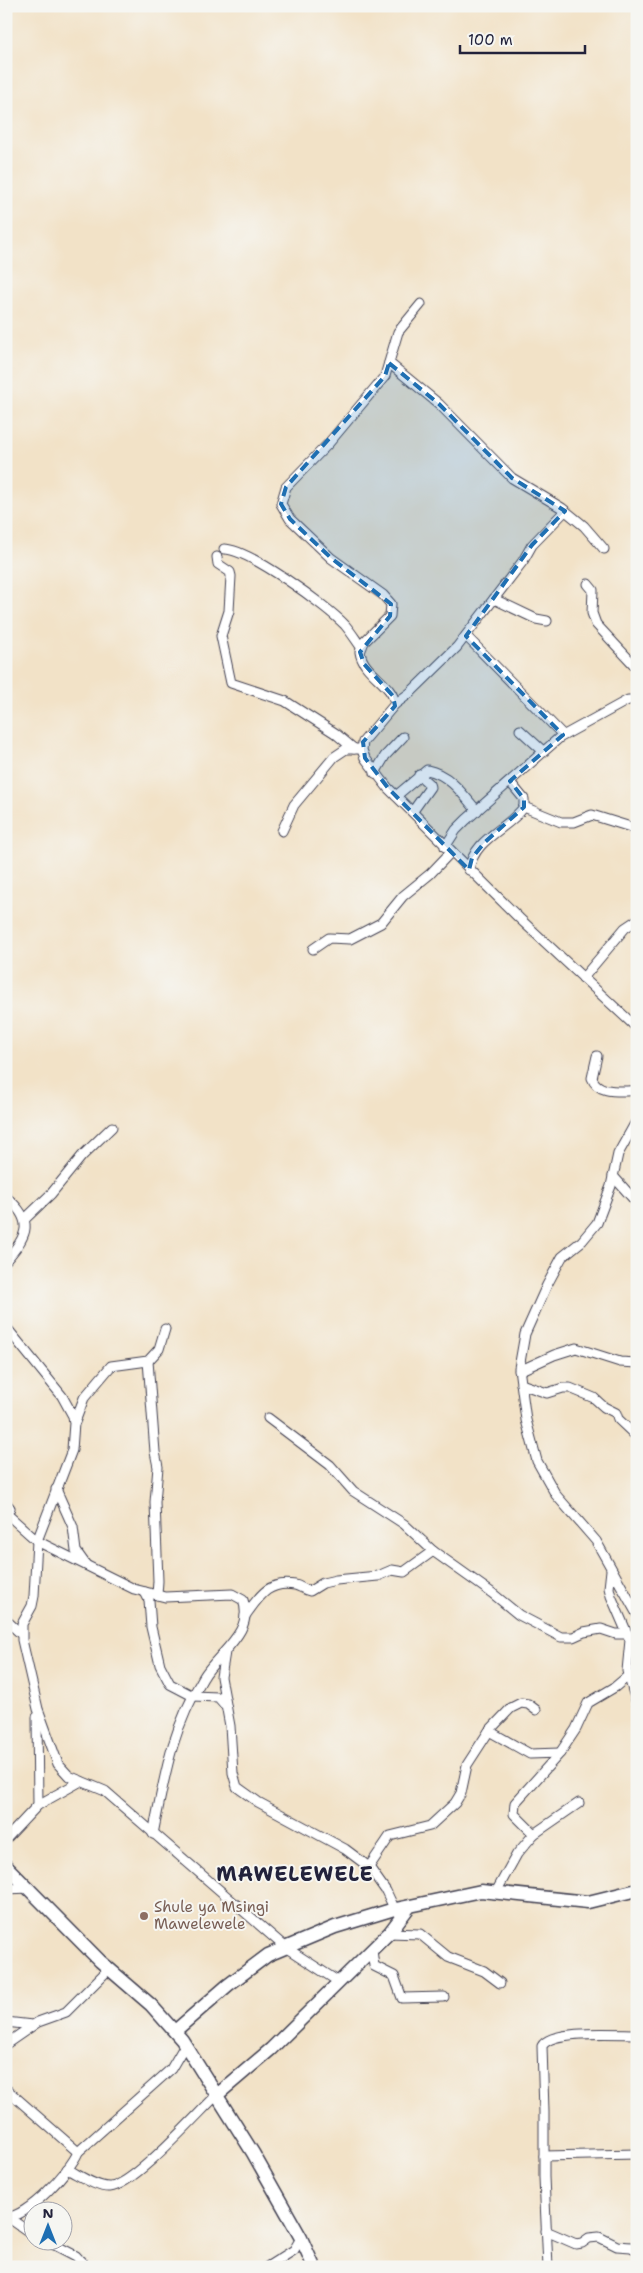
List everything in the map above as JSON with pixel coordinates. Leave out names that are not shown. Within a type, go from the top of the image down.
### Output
[{"type":"street","points":[[361,647],[390,616],[391,604],[383,595],[349,572],[313,541],[290,519],[280,504],[286,487],[328,444],[385,376],[398,332],[421,304]]},
{"type":"street","points":[[389,363],[439,404],[512,478],[549,499],[565,511],[584,526],[604,549]]},
{"type":"street","points":[[282,831],[294,804],[334,757],[346,749],[358,749],[395,704],[442,664],[494,599],[532,545],[565,511]]},
{"type":"street","points":[[224,550],[234,551],[251,559],[321,604],[345,626],[361,647],[362,661],[393,696],[395,704]]},
{"type":"street","points":[[217,557],[218,564],[230,572],[232,576],[229,611],[221,636],[224,661],[231,683],[285,701],[358,749],[375,773],[448,849],[637,1028]]},
{"type":"street","points":[[588,584],[593,590],[592,613],[596,624],[637,668]]},
{"type":"street","points":[[494,599],[536,620],[547,621]]},
{"type":"street","points":[[466,636],[563,735]]},
{"type":"street","points":[[313,949],[333,936],[350,939],[381,923],[403,896],[430,874],[448,849],[456,830],[543,751],[563,735],[628,700],[637,700]]},
{"type":"street","points":[[520,730],[543,751]]},
{"type":"street","points":[[375,773],[385,756],[403,737]]},
{"type":"street","points":[[396,796],[427,770],[442,775],[477,811]]},
{"type":"street","points":[[413,811],[430,787],[420,775]]},
{"type":"street","points":[[469,870],[472,858],[484,843],[524,807],[524,799],[510,782]]},
{"type":"street","points":[[524,807],[561,822],[574,822],[592,815],[637,829]]},
{"type":"street","points":[[583,978],[625,928],[637,920]]},
{"type":"street","points":[[597,1056],[592,1078],[597,1087],[604,1090],[637,1091]]},
{"type":"street","points":[[637,1120],[618,1154],[613,1176],[597,1223],[590,1233],[562,1257],[554,1270],[524,1338],[519,1371],[526,1420],[537,1461],[556,1495],[596,1541],[637,1614]]},
{"type":"street","points":[[25,1219],[51,1194],[82,1156],[112,1127]]},
{"type":"street","points":[[613,1176],[637,1203]]},
{"type":"street","points":[[6,1197],[20,1208],[25,1219],[24,1236],[6,1260]]},
{"type":"street","points":[[74,1428],[84,1398],[111,1366],[148,1361],[159,1349],[165,1329]]},
{"type":"street","points":[[7,1330],[62,1396],[73,1416],[72,1450],[36,1542],[34,1596],[32,1606],[23,1621],[21,1634],[38,1709],[58,1764],[69,1776],[104,1791],[214,1884],[284,1947],[339,1982]]},
{"type":"street","points":[[519,1371],[554,1355],[576,1348],[620,1362],[637,1363]]},
{"type":"street","points":[[148,1361],[155,1452],[158,1467],[155,1502],[157,1595]]},
{"type":"street","points":[[521,1384],[541,1392],[552,1392],[566,1387],[592,1397],[604,1408],[616,1413],[618,1419],[635,1431]]},
{"type":"street","points":[[268,1418],[330,1465],[353,1491],[404,1524],[433,1551],[492,1592],[508,1608],[561,1638],[573,1637],[584,1632],[601,1629],[616,1634],[628,1634],[637,1641]]},
{"type":"street","points":[[56,1489],[70,1521],[76,1551],[87,1566]]},
{"type":"street","points":[[6,1503],[10,1508],[7,1515],[36,1542],[134,1590],[157,1595],[195,1597],[232,1594],[243,1600],[244,1617],[241,1631],[213,1663],[183,1715],[168,1758],[153,1834]]},
{"type":"street","points":[[244,1617],[261,1594],[277,1584],[296,1585],[310,1591],[323,1583],[336,1580],[373,1577],[392,1570],[404,1572],[433,1551]]},
{"type":"street","points":[[611,1569],[609,1588],[628,1634],[631,1647],[628,1676],[637,1704]]},
{"type":"street","points":[[145,1592],[149,1600],[152,1627],[164,1675],[174,1688],[193,1696],[218,1697],[225,1707]]},
{"type":"street","points":[[7,1622],[21,1634]]},
{"type":"street","points":[[225,1651],[221,1677],[230,1726],[233,1773],[237,1786],[258,1802],[345,1849],[369,1867],[386,1891],[395,1910]]},
{"type":"street","points":[[534,1834],[514,1814],[513,1807],[560,1753],[576,1729],[588,1703],[615,1687],[628,1676]]},
{"type":"street","points":[[369,1867],[390,1836],[430,1826],[455,1803],[461,1794],[467,1765],[489,1732],[515,1705],[528,1704],[536,1710]]},
{"type":"street","points":[[38,1709],[38,1805]]},
{"type":"street","points":[[489,1732],[530,1754],[560,1753]]},
{"type":"street","points":[[6,1839],[38,1805],[80,1781]]},
{"type":"street","points":[[496,1892],[517,1854],[534,1834],[579,1803]]},
{"type":"street","points":[[6,1866],[175,2031],[217,2095],[301,2238],[314,2267]]},
{"type":"street","points":[[6,1889],[30,1888]]},
{"type":"street","points":[[175,2031],[255,1964],[284,1947],[335,1927],[395,1910],[469,1893],[496,1892],[588,1902],[637,1890]]},
{"type":"street","points":[[67,2170],[107,2187],[120,2184],[136,2174],[217,2095],[271,2049],[389,1933],[409,1907]]},
{"type":"street","points":[[389,1933],[420,1934],[448,1957],[484,1971],[500,1983]]},
{"type":"street","points":[[372,1950],[374,1966],[394,1976],[402,1998],[444,1997]]},
{"type":"street","points":[[6,2044],[32,2025],[66,2012],[110,1968]]},
{"type":"street","points":[[6,2022],[32,2025]]},
{"type":"street","points":[[548,2267],[544,2112],[540,2052],[544,2041],[567,2035],[637,2034]]},
{"type":"street","points":[[8,2218],[19,2215],[35,2203],[67,2170],[78,2152],[171,2069],[185,2045]]},
{"type":"street","points":[[6,2089],[78,2152]]},
{"type":"street","points":[[544,2156],[637,2154]]},
{"type":"street","points":[[8,2218],[22,2227]]},
{"type":"street","points":[[546,2231],[576,2244],[582,2244],[592,2238],[599,2237],[617,2246],[631,2247],[637,2250]]},
{"type":"street","points":[[267,2267],[289,2254],[301,2238]]},
{"type":"street","points":[[64,2250],[76,2256],[86,2267]]},
{"type":"highlighted area","points":[[389,363],[439,404],[512,478],[565,511],[532,545],[466,636],[563,735],[510,781],[524,799],[524,807],[484,843],[472,858],[469,870],[388,788],[365,758],[363,742],[395,706],[393,696],[364,664],[360,652],[390,616],[391,604],[331,558],[290,519],[281,504],[286,487],[385,376]]},
{"type":"place","name":"Shule ya Msingi Mawelewele","points":[[144,1916]]},
{"type":"district","name":"MAWELEWELE","points":[[295,1874]]}]
